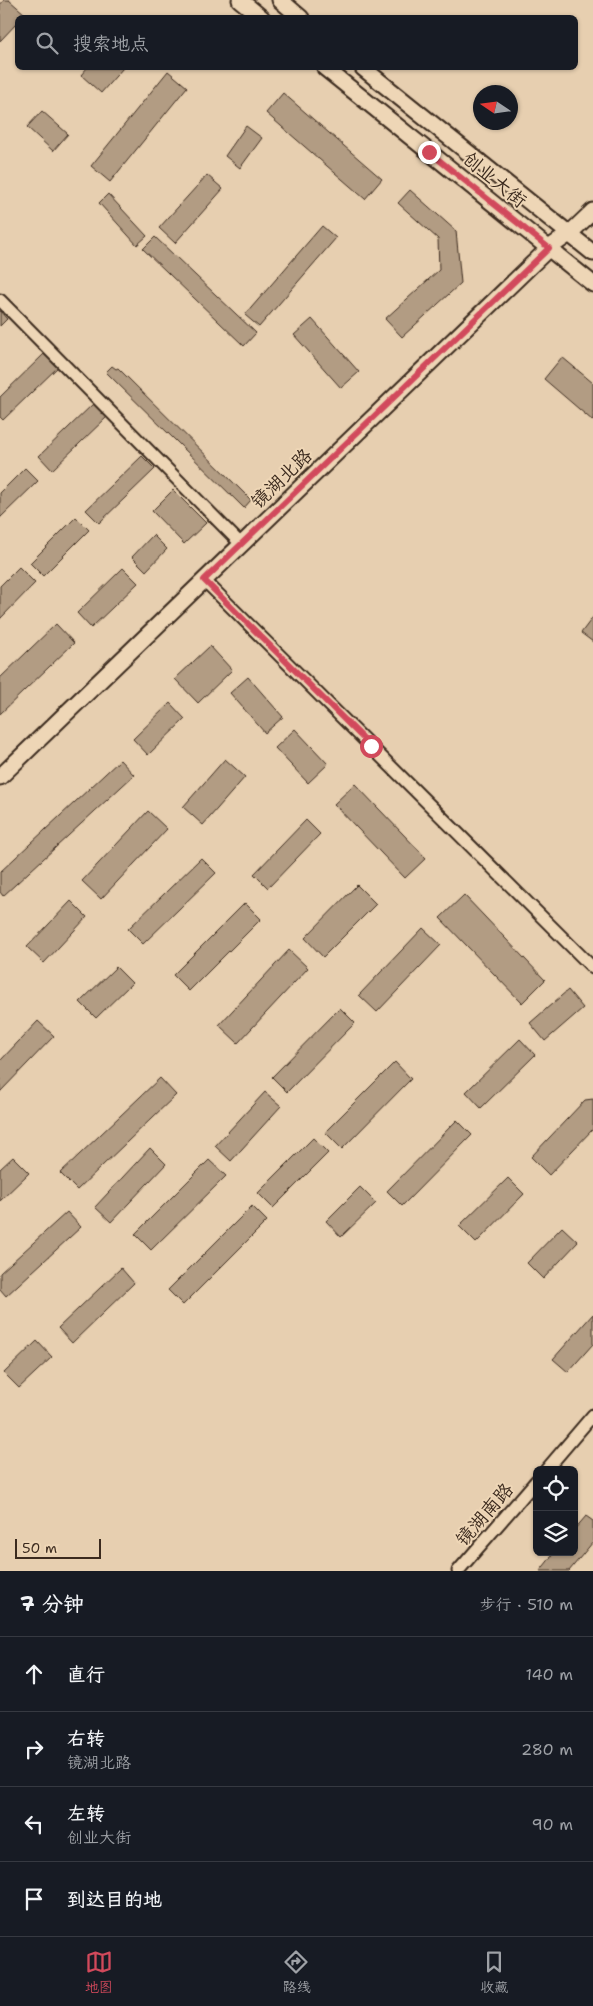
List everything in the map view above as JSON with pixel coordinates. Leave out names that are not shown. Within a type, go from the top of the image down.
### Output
[{"type":"street","points":[[240,0],[258,15]]},
{"type":"street","points":[[280,0],[298,15]]},
{"type":"street","name":"创业大街","points":[[327,70],[593,284]]},
{"type":"street","name":"创业大街","points":[[365,70],[593,253]]},
{"type":"street","name":"镜湖北路","points":[[0,777],[549,248],[569,234],[593,211]]},
{"type":"street","points":[[0,300],[241,544]]},
{"type":"street","points":[[204,580],[593,968]]},
{"type":"street","points":[[549,1466],[593,1415]]},
{"type":"street","name":"镜湖南路","points":[[458,1571],[533,1485]]},
{"type":"building","points":[[4,0],[9,0],[25,14],[15,15],[15,25],[0,41],[0,5]]},
{"type":"building","points":[[85,70],[121,70],[101,93],[81,75]]},
{"type":"building","points":[[168,71],[187,87],[110,182],[91,166]]},
{"type":"building","points":[[283,93],[382,179],[365,199],[266,113]]},
{"type":"building","points":[[42,111],[68,134],[53,151],[27,127]]},
{"type":"building","points":[[246,126],[262,138],[240,168],[225,156]]},
{"type":"building","points":[[207,175],[223,189],[175,243],[159,228]]},
{"type":"building","points":[[410,190],[456,231],[461,283],[402,337],[385,319],[439,270],[438,239],[398,203]]},
{"type":"building","points":[[108,194],[147,236],[137,245],[99,203]]},
{"type":"building","points":[[322,226],[336,238],[259,327],[245,315]]},
{"type":"building","points":[[155,237],[256,333],[244,346],[143,249]]},
{"type":"building","points":[[0,311],[7,319],[0,326]]},
{"type":"building","points":[[312,319],[359,372],[341,388],[294,335]]},
{"type":"building","points":[[46,352],[59,366],[3,420],[0,417],[0,397]]},
{"type":"building","points":[[562,357],[593,383],[593,421],[544,379]]},
{"type":"building","points":[[112,366],[116,369],[118,368],[251,500],[244,508],[106,372]]},
{"type":"building","points":[[95,402],[108,416],[52,470],[39,456]]},
{"type":"building","points":[[142,456],[155,469],[99,523],[86,510]]},
{"type":"building","points":[[25,468],[38,481],[0,518],[0,493]]},
{"type":"building","points":[[173,490],[206,523],[184,544],[152,511]]},
{"type":"building","points":[[76,517],[89,530],[43,576],[30,563]]},
{"type":"building","points":[[153,535],[167,549],[146,571],[132,557]]},
{"type":"building","points":[[19,567],[35,583],[0,619],[0,586]]},
{"type":"building","points":[[123,568],[138,583],[91,628],[77,613]]},
{"type":"building","points":[[593,617],[593,642],[581,633]]},
{"type":"building","points":[[56,624],[74,643],[0,714],[0,678]]},
{"type":"building","points":[[210,646],[232,670],[198,703],[175,679]]},
{"type":"building","points":[[248,677],[283,717],[265,733],[230,693]]},
{"type":"building","points":[[170,703],[185,719],[148,755],[133,739]]},
{"type":"building","points":[[295,729],[328,764],[308,783],[275,748]]},
{"type":"building","points":[[225,759],[245,777],[203,825],[183,807]]},
{"type":"building","points":[[120,760],[134,775],[3,896],[0,892],[0,872]]},
{"type":"building","points":[[355,784],[426,858],[405,878],[334,804]]},
{"type":"building","points":[[148,811],[167,829],[101,899],[82,881]]},
{"type":"building","points":[[306,820],[320,834],[268,888],[254,874]]},
{"type":"building","points":[[201,858],[216,873],[143,944],[128,929]]},
{"type":"building","points":[[357,885],[376,904],[323,957],[305,938]]},
{"type":"building","points":[[464,895],[545,980],[522,1003],[440,918]]},
{"type":"building","points":[[71,901],[87,917],[44,963],[27,947]]},
{"type":"building","points":[[245,903],[261,919],[189,991],[173,975]]},
{"type":"building","points":[[423,928],[441,945],[377,1012],[359,995]]},
{"type":"building","points":[[289,950],[308,968],[238,1043],[219,1025]]},
{"type":"building","points":[[116,967],[132,983],[96,1018],[80,1002]]},
{"type":"building","points":[[568,990],[583,1008],[545,1041],[530,1023]]},
{"type":"building","points":[[340,1008],[355,1023],[287,1092],[272,1077]]},
{"type":"building","points":[[38,1021],[54,1036],[0,1092],[0,1061]]},
{"type":"building","points":[[520,1039],[535,1055],[481,1108],[466,1092]]},
{"type":"building","points":[[395,1062],[411,1079],[342,1149],[325,1132]]},
{"type":"building","points":[[160,1078],[176,1095],[77,1190],[60,1173]]},
{"type":"building","points":[[265,1092],[281,1106],[231,1161],[215,1146]]},
{"type":"building","points":[[593,1099],[593,1129],[549,1175],[531,1157],[585,1100]]},
{"type":"building","points":[[457,1120],[472,1135],[402,1206],[387,1191]]},
{"type":"building","points":[[313,1138],[328,1153],[273,1208],[258,1193]]},
{"type":"building","points":[[150,1148],[166,1164],[111,1222],[95,1207]]},
{"type":"building","points":[[13,1157],[29,1173],[0,1201],[0,1169]]},
{"type":"building","points":[[209,1160],[226,1176],[151,1250],[135,1234]]},
{"type":"building","points":[[508,1178],[524,1194],[476,1243],[459,1226]]},
{"type":"building","points":[[360,1187],[376,1203],[341,1237],[326,1221]]},
{"type":"building","points":[[252,1206],[267,1221],[183,1305],[168,1290]]},
{"type":"building","points":[[67,1212],[81,1227],[6,1296],[0,1289],[0,1273]]},
{"type":"building","points":[[562,1227],[578,1242],[543,1279],[527,1263]]},
{"type":"building","points":[[121,1268],[134,1283],[72,1343],[58,1328]]},
{"type":"building","points":[[593,1314],[593,1344],[568,1372],[553,1359]]},
{"type":"building","points":[[37,1341],[52,1357],[19,1388],[4,1373]]},
{"type":"building","points":[[586,1516],[593,1521],[593,1542],[569,1571],[540,1571],[552,1556],[578,1556],[578,1525]]},
{"type":"route","points":[[371,746],[204,580],[549,248],[429,152]]}]
